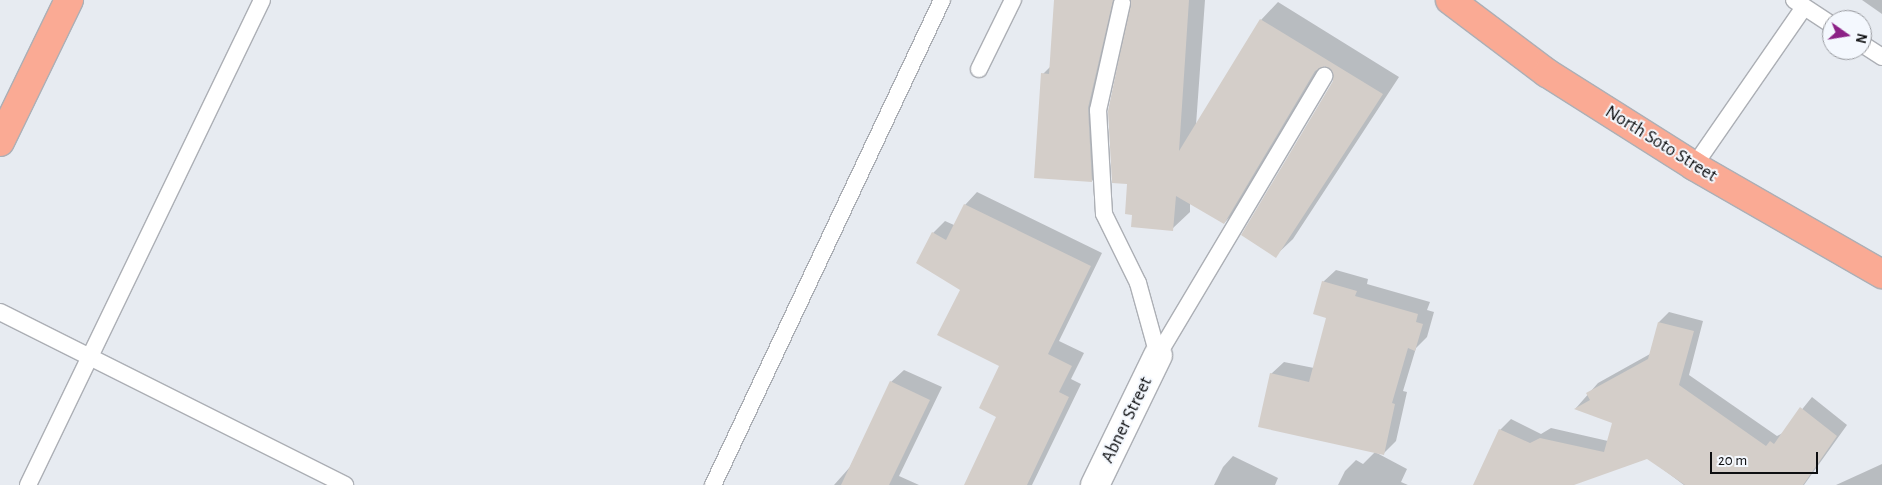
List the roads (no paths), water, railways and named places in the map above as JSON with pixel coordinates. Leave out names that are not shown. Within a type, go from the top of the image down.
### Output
[{"type":"main road","points":[[0,142],[68,0]]},
{"type":"main road","name":"North Soto Street","points":[[1450,0],[1547,73],[1694,166],[1882,274]]},
{"type":"street","name":"Abner Street","points":[[1095,485],[1158,355]]},
{"type":"lane","points":[[28,485],[88,356],[262,0]]},
{"type":"lane","points":[[713,485],[942,0]]},
{"type":"lane","points":[[979,69],[1013,0]]},
{"type":"lane","points":[[1122,3],[1098,110],[1104,214],[1138,282],[1158,355]]},
{"type":"lane","points":[[1694,166],[1799,4],[1822,19]]},
{"type":"lane","points":[[1158,355],[1324,76]]},
{"type":"lane","points":[[0,312],[345,485]]}]
